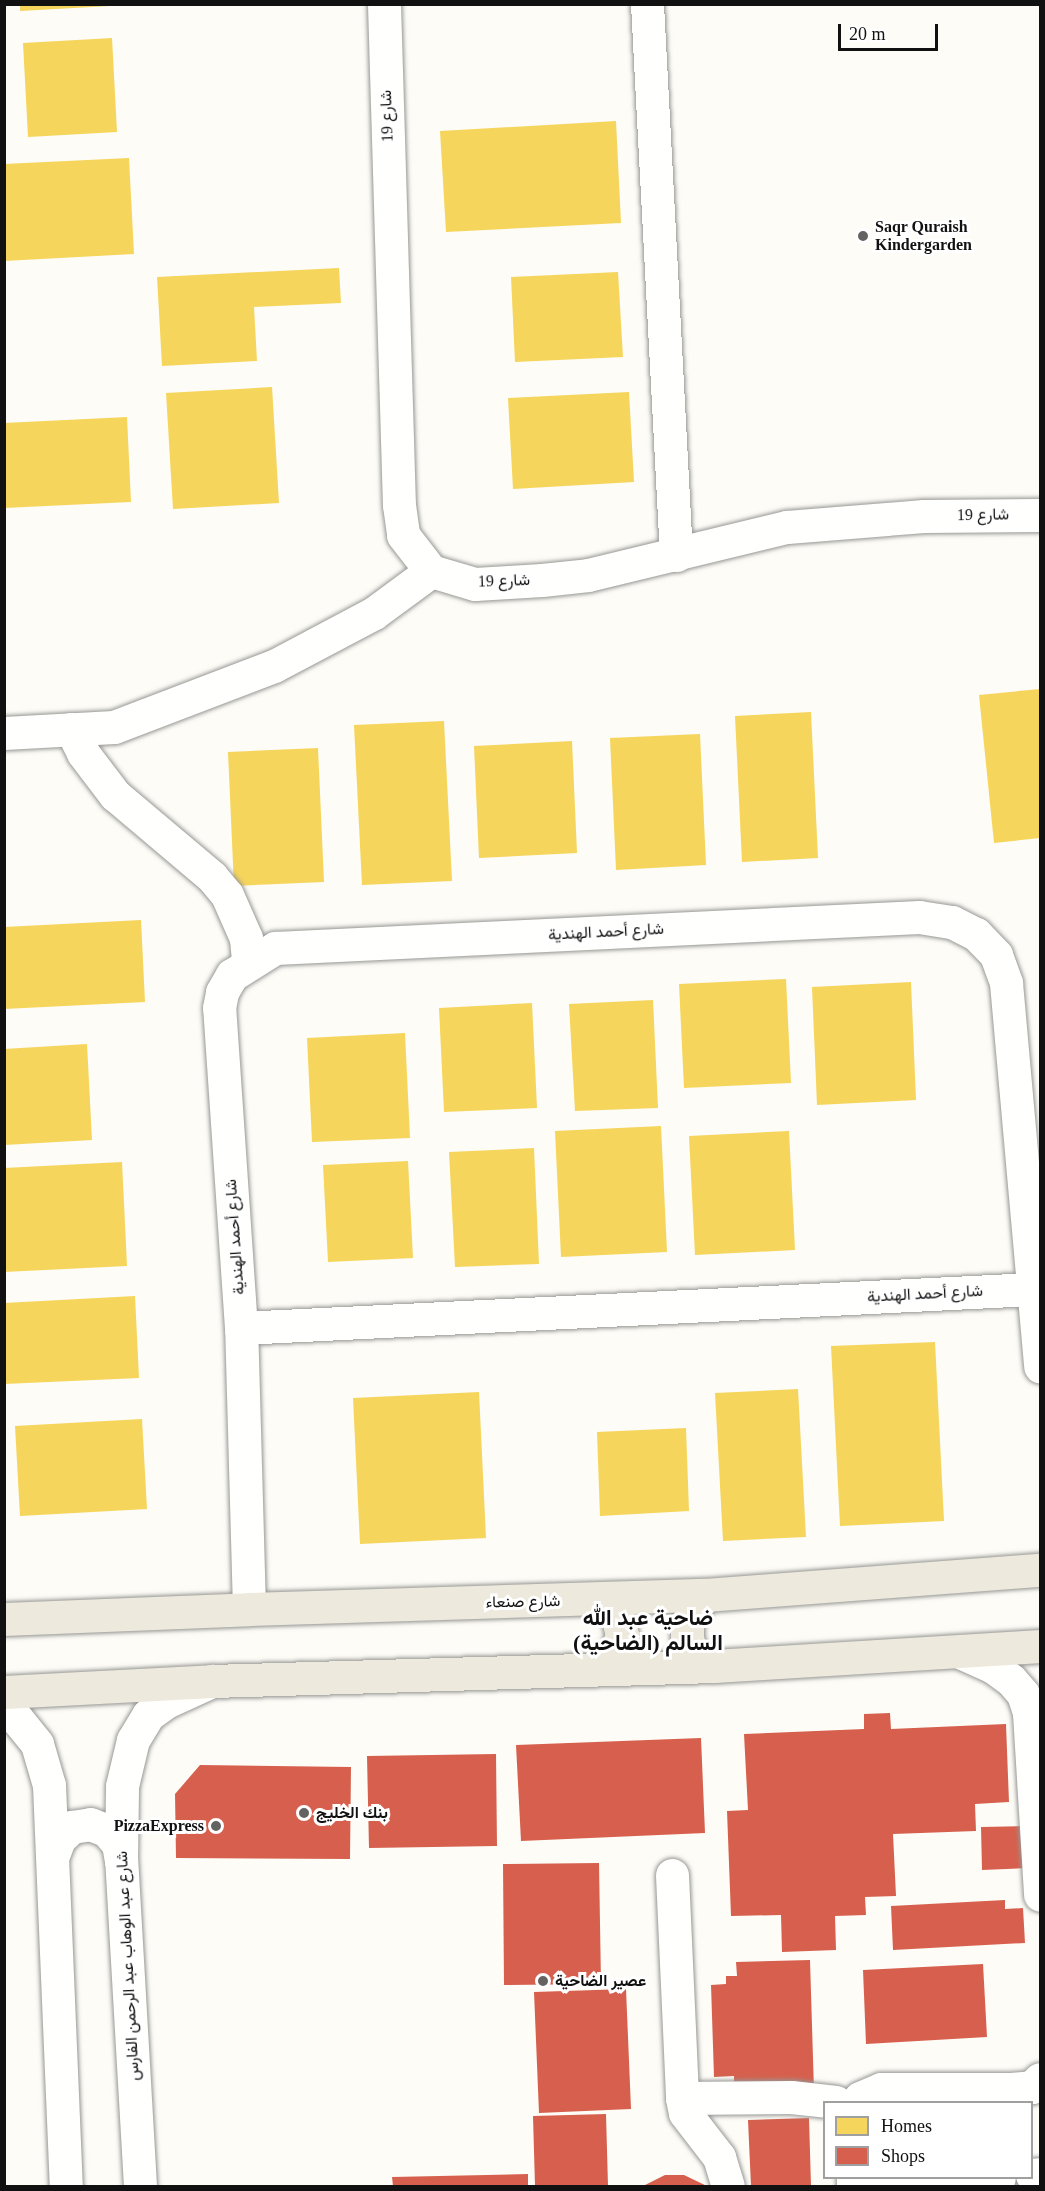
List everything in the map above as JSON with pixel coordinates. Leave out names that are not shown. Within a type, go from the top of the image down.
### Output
[{"type":"main road","name":"شارع صنعاء","points":[[4,1619],[705,1595],[1041,1570]]},
{"type":"main road","points":[[705,1595],[693,1610],[687,1624],[687,1638],[694,1653],[714,1666]]},
{"type":"main road","points":[[591,1670],[606,1661],[617,1649],[622,1635],[618,1619],[610,1608],[597,1600]]},
{"type":"main road","points":[[4,1692],[212,1681],[714,1666],[962,1653],[1041,1646]]},
{"type":"street","name":"شارع 19","points":[[384,4],[399,506],[403,535],[431,571],[475,584],[588,575],[787,527],[924,516],[1041,515]]},
{"type":"street","points":[[647,4],[676,555]]},
{"type":"street","points":[[4,733],[114,727],[274,666],[374,613],[431,571]]},
{"type":"street","points":[[71,729],[83,753],[115,795],[212,877],[227,895],[246,938],[248,962]]},
{"type":"street","name":"شارع أحمد الهندية","points":[[249,1609],[241,1329],[219,1008],[222,992],[232,975],[248,962],[275,948],[919,917],[952,922],[976,934],[996,955],[1006,983],[1041,1366]]},
{"type":"street","name":"شارع أحمد الهندية","points":[[241,1329],[1034,1288]]},
{"type":"street","points":[[962,1653],[993,1667],[1011,1680],[1023,1694],[1029,1713],[1033,1755],[1041,1895]]},
{"type":"street","name":"شارع عبد الوهاب عبد الرحمن الفارس","points":[[140,2187],[121,1861],[122,1786],[133,1740],[148,1715],[166,1702],[212,1681]]},
{"type":"street","points":[[4,1712],[17,1719],[37,1744],[49,1785],[66,2187]]},
{"type":"street","points":[[52,1855],[59,1839],[72,1827],[90,1824],[106,1830],[118,1844],[121,1861]]},
{"type":"street","points":[[672,1875],[682,2098],[685,2113],[719,2157],[728,2187]]},
{"type":"street","points":[[858,2101],[860,2098],[882,2089],[1011,2089],[1032,2087],[1041,2079]]},
{"type":"street","points":[[682,2098],[790,2097],[823,2101]]},
{"type":"street","points":[[882,2187],[986,2179]]},
{"type":"building: Homes","points":[[20,4],[110,4],[110,6],[20,11]]},
{"type":"building: Homes","points":[[112,38],[117,132],[28,137],[23,43]]},
{"type":"building: Homes","points":[[616,121],[621,223],[446,232],[440,131]]},
{"type":"building: Homes","points":[[129,158],[134,254],[4,261],[4,164]]},
{"type":"building: Homes","points":[[339,268],[341,303],[254,307],[257,361],[162,366],[157,277]]},
{"type":"building: Homes","points":[[618,272],[623,357],[515,362],[511,277]]},
{"type":"building: Homes","points":[[272,387],[279,503],[173,509],[166,393]]},
{"type":"building: Homes","points":[[629,392],[634,482],[513,489],[508,398]]},
{"type":"building: Homes","points":[[127,417],[131,502],[4,508],[4,423]]},
{"type":"building: Homes","points":[[1040,689],[1040,838],[994,843],[979,695]]},
{"type":"building: Homes","points":[[811,712],[818,858],[742,862],[735,716]]},
{"type":"building: Homes","points":[[444,721],[452,881],[362,885],[354,725]]},
{"type":"building: Homes","points":[[700,734],[706,865],[616,870],[610,738]]},
{"type":"building: Homes","points":[[572,741],[577,853],[479,858],[474,746]]},
{"type":"building: Homes","points":[[318,748],[324,882],[234,886],[228,752]]},
{"type":"building: Homes","points":[[141,920],[145,1002],[4,1009],[4,927]]},
{"type":"building: Homes","points":[[786,979],[791,1083],[684,1088],[679,984]]},
{"type":"building: Homes","points":[[911,982],[916,1100],[817,1105],[812,987]]},
{"type":"building: Homes","points":[[653,1000],[658,1108],[575,1111],[569,1004]]},
{"type":"building: Homes","points":[[532,1003],[537,1108],[444,1112],[439,1008]]},
{"type":"building: Homes","points":[[405,1033],[410,1138],[312,1142],[307,1038]]},
{"type":"building: Homes","points":[[87,1044],[92,1140],[4,1145],[4,1049]]},
{"type":"building: Homes","points":[[661,1126],[667,1252],[561,1257],[555,1131]]},
{"type":"building: Homes","points":[[789,1131],[795,1250],[695,1255],[689,1136]]},
{"type":"building: Homes","points":[[534,1148],[539,1264],[455,1267],[449,1152]]},
{"type":"building: Homes","points":[[408,1161],[413,1258],[328,1262],[323,1165]]},
{"type":"building: Homes","points":[[122,1162],[127,1266],[4,1272],[4,1168]]},
{"type":"building: Homes","points":[[135,1296],[139,1378],[4,1384],[4,1303]]},
{"type":"building: Homes","points":[[935,1342],[944,1521],[840,1526],[831,1346]]},
{"type":"building: Homes","points":[[798,1389],[806,1537],[723,1541],[715,1393]]},
{"type":"building: Homes","points":[[479,1392],[486,1538],[360,1544],[353,1398]]},
{"type":"building: Homes","points":[[142,1419],[147,1509],[20,1516],[15,1426]]},
{"type":"building: Homes","points":[[686,1428],[689,1511],[600,1516],[597,1432]]},
{"type":"building: Shops","points":[[890,1713],[891,1729],[1006,1724],[1009,1802],[975,1804],[976,1831],[893,1834],[896,1896],[865,1897],[866,1915],[835,1916],[836,1950],[782,1952],[781,1915],[731,1916],[727,1811],[748,1810],[744,1734],[864,1729],[864,1714]]},
{"type":"building: Shops","points":[[701,1738],[705,1833],[521,1841],[516,1745]]},
{"type":"building: Shops","points":[[496,1754],[497,1846],[369,1848],[367,1756]]},
{"type":"building: Shops","points":[[200,1765],[351,1767],[350,1859],[176,1858],[175,1794]]},
{"type":"building: Shops","points":[[1025,1826],[1027,1868],[982,1870],[981,1827]]},
{"type":"building: Shops","points":[[599,1863],[601,1984],[504,1985],[503,1864]]},
{"type":"building: Shops","points":[[1005,1900],[1005,1909],[1023,1908],[1025,1943],[893,1950],[891,1906]]},
{"type":"building: Shops","points":[[810,1960],[814,2091],[734,2094],[734,2076],[714,2077],[711,1985],[726,1984],[726,1976],[737,1976],[736,1962]]},
{"type":"building: Shops","points":[[983,1964],[987,2037],[866,2044],[863,1970]]},
{"type":"building: Shops","points":[[626,1989],[631,2109],[539,2113],[534,1992]]},
{"type":"building: Shops","points":[[606,2114],[608,2186],[535,2186],[533,2116]]},
{"type":"building: Shops","points":[[809,2118],[811,2186],[751,2186],[748,2120]]},
{"type":"building: Shops","points":[[528,2174],[528,2186],[393,2186],[392,2177]]},
{"type":"building: Shops","points":[[665,2175],[684,2175],[707,2186],[643,2186]]},
{"type":"place","name":"Saqr Quraish Kindergarden","points":[[863,236]]},
{"type":"place","name":"بنك الخليج","points":[[304,1813]]},
{"type":"place","name":"PizzaExpress","points":[[216,1826]]},
{"type":"place","name":"عصير الضاحية","points":[[543,1981]]},
{"type":"district","name":"ضاحية عبد الله السالم (الضاحية)","points":[[648,1630]]}]
